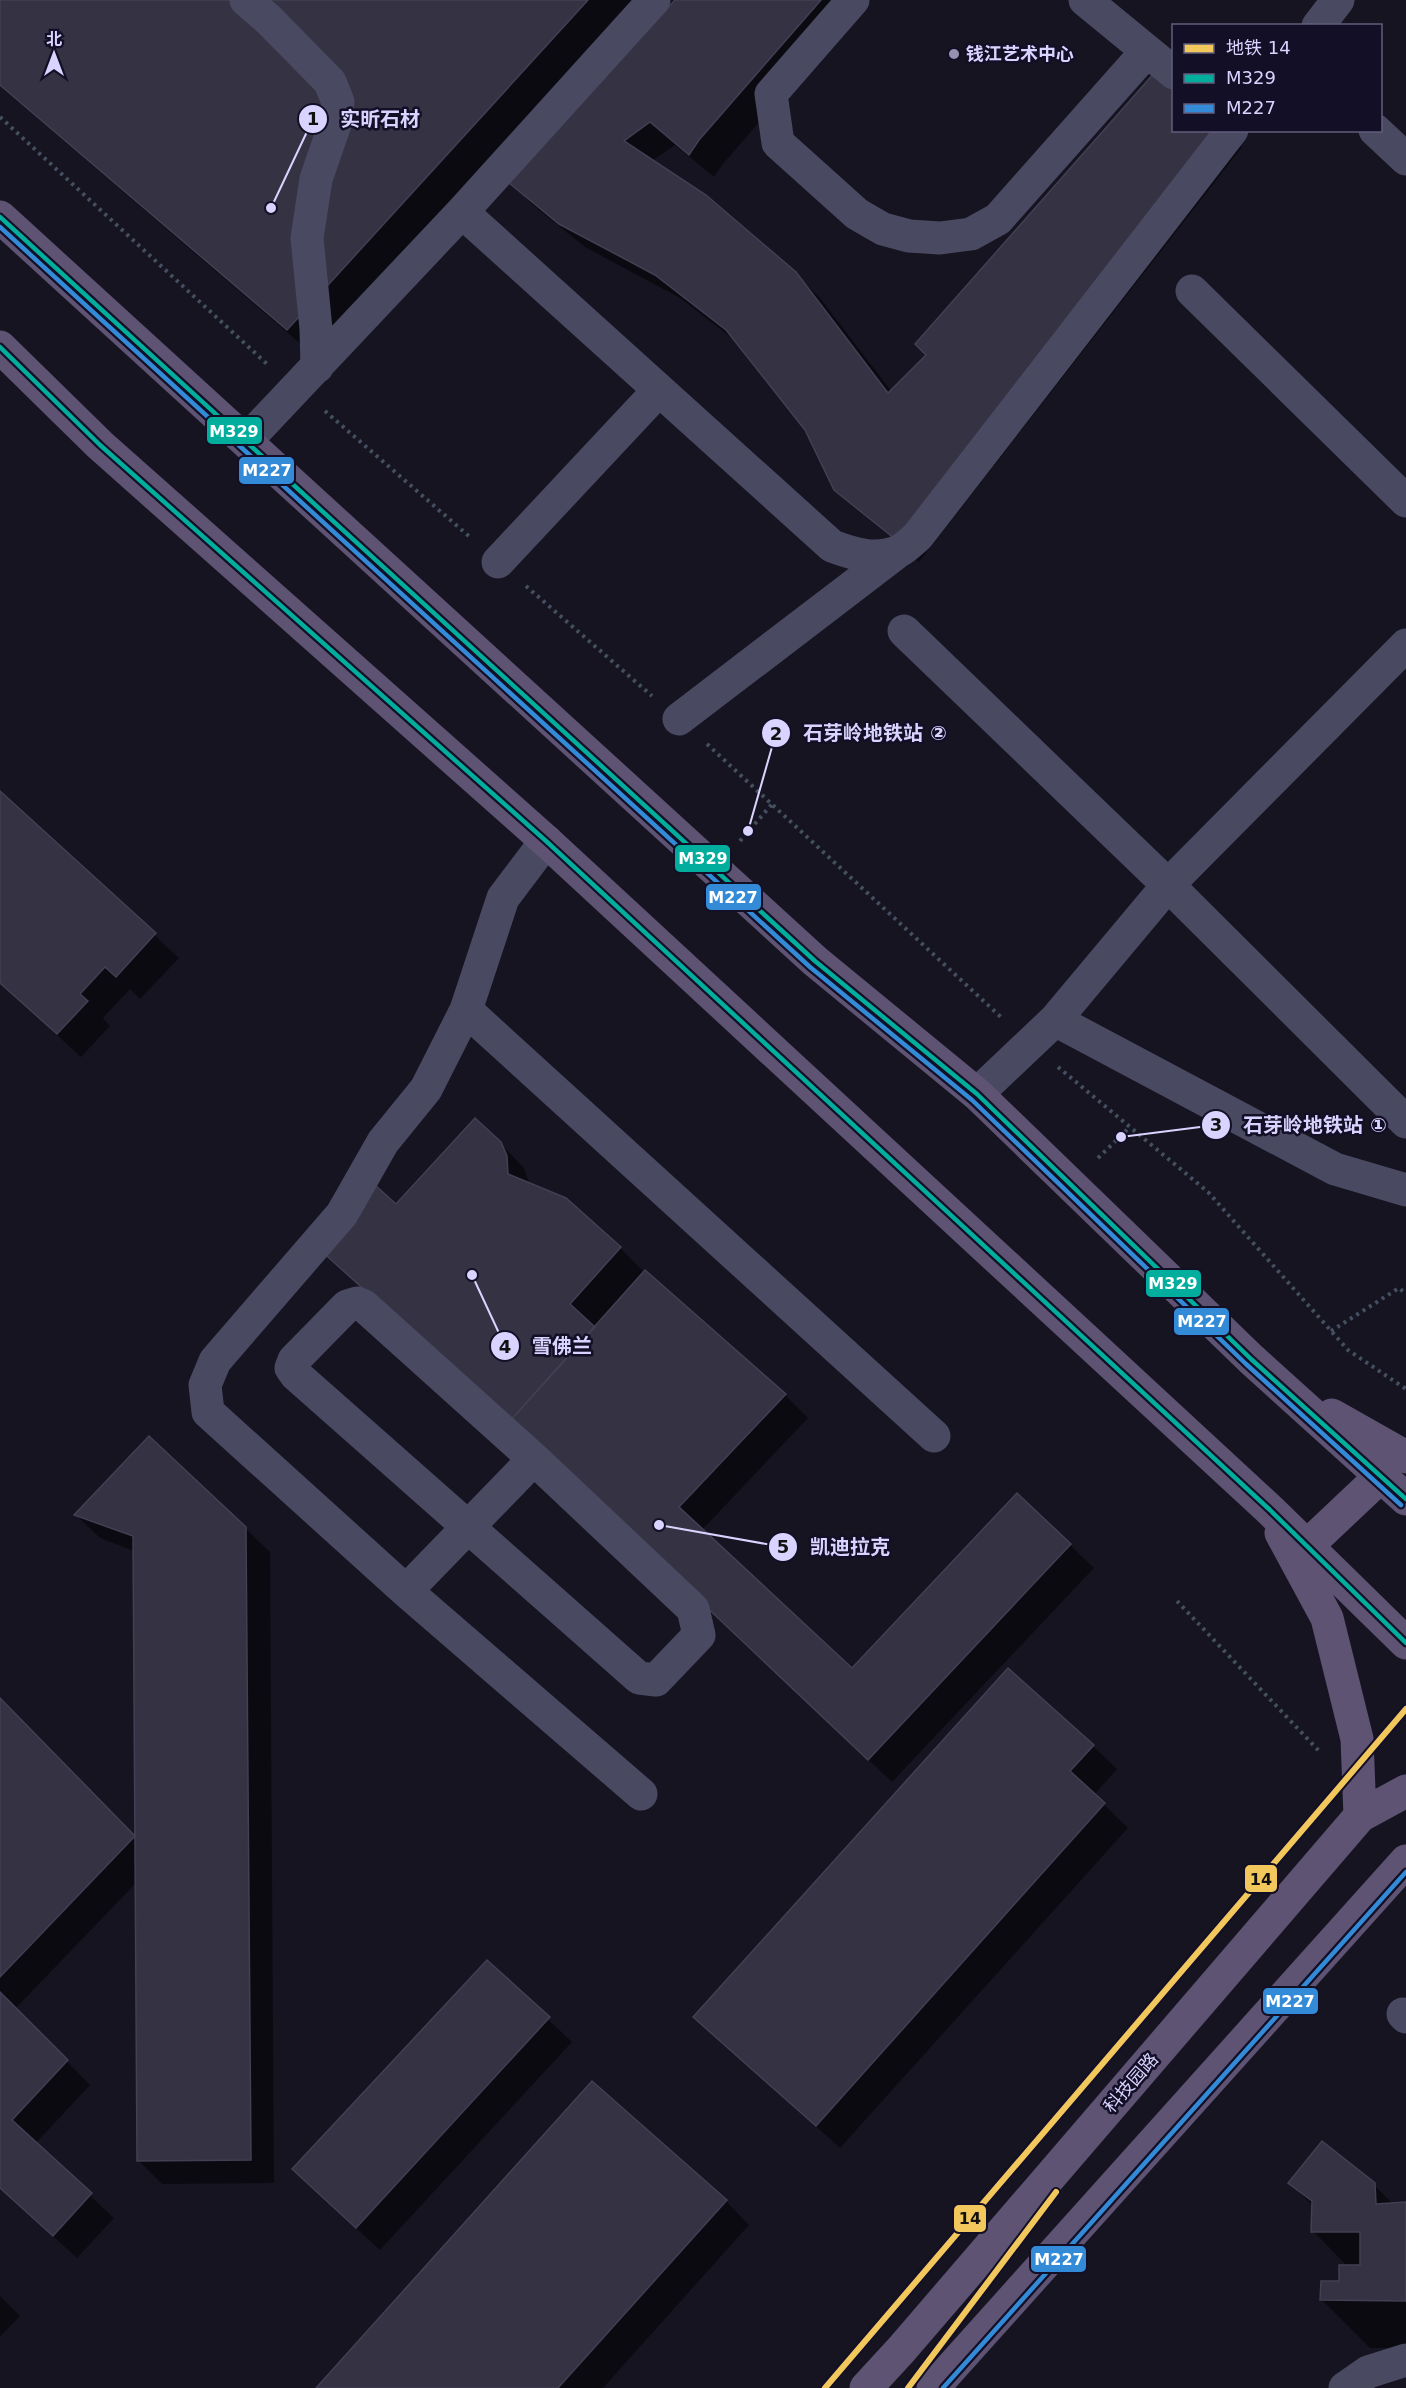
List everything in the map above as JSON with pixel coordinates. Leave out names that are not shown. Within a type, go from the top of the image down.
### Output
[{"type":"main road","points":[[0,217],[815,961],[977,1094],[1278,1385],[1406,1499]]},
{"type":"main road","points":[[0,347],[100,446],[546,842],[1270,1510],[1406,1643]]},
{"type":"main road","points":[[1278,1385],[1406,1457]]},
{"type":"main road","points":[[1307,1546],[1380,1477]]},
{"type":"main road","points":[[1270,1510],[1327,1618],[1357,1739],[1360,1816]]},
{"type":"main road","name":"科技园路","points":[[866,2388],[917,2332],[1360,1816],[1406,1791]]},
{"type":"main road","points":[[933,2388],[1406,1861]]},
{"type":"lane","points":[[246,0],[330,82],[338,102],[335,124],[316,179],[307,238],[316,329],[317,367]]},
{"type":"lane","points":[[246,441],[462,212],[654,0]]},
{"type":"lane","points":[[852,0],[771,94],[778,143],[857,214],[883,229],[909,236],[940,238],[971,234],[998,219],[1147,51]]},
{"type":"lane","points":[[1086,0],[1172,72]]},
{"type":"lane","points":[[1320,24],[1338,0]]},
{"type":"lane","points":[[679,720],[918,536],[1230,132]]},
{"type":"lane","points":[[1377,132],[1406,159]]},
{"type":"lane","points":[[462,212],[832,546],[852,554],[877,556],[899,551]]},
{"type":"lane","points":[[1192,291],[1406,501]]},
{"type":"lane","points":[[498,562],[659,390]]},
{"type":"lane","points":[[904,631],[1168,885],[1406,1122]]},
{"type":"lane","points":[[977,1094],[1055,1020],[1168,885],[1406,645]]},
{"type":"lane","points":[[546,842],[503,898],[466,1010],[426,1089],[383,1142],[342,1214],[215,1361],[205,1385],[208,1412],[406,1591],[641,1794]]},
{"type":"lane","points":[[466,1010],[934,1436]]},
{"type":"lane","points":[[1055,1020],[1335,1169],[1406,1191]]},
{"type":"lane","points":[[357,1303],[364,1306],[534,1459],[693,1609],[699,1635],[656,1680],[639,1678],[296,1375],[291,1368],[294,1360],[347,1306],[357,1303]]},
{"type":"lane","points":[[406,1591],[534,1459]]},
{"type":"lane","points":[[1345,2388],[1368,2372],[1406,2360]]},
{"type":"path","points":[[0,117],[274,370]]},
{"type":"path","points":[[324,411],[773,803],[1031,1044],[1208,1192],[1348,1350],[1406,1389]]},
{"type":"path","points":[[714,868],[773,803]]},
{"type":"path","points":[[1069,1184],[1130,1127]]},
{"type":"path","points":[[1331,1331],[1399,1288],[1406,1294]]},
{"type":"path","points":[[1177,1601],[1320,1752]]},
{"type":"building","points":[[0,0],[588,0],[287,330],[0,85]]},
{"type":"building","points":[[675,0],[821,0],[699,140],[689,155],[650,122],[624,141],[706,195],[796,272],[888,393],[926,355],[915,344],[1156,71],[1172,83],[1172,132],[1212,132],[895,539],[834,490],[805,430],[726,330],[655,275],[559,224],[508,182]]},
{"type":"building","points":[[0,791],[156,933],[116,977],[105,967],[80,994],[88,1001],[57,1034],[0,983]]},
{"type":"building","points":[[475,1118],[501,1142],[507,1156],[508,1174],[566,1198],[621,1247],[570,1304],[595,1327],[510,1421],[308,1239],[365,1176],[396,1204]]},
{"type":"building","points":[[645,1270],[786,1394],[679,1507],[852,1668],[1017,1493],[1071,1544],[868,1760],[510,1421]]},
{"type":"building","points":[[149,1436],[246,1527],[251,2160],[137,2161],[133,1536],[74,1515]]},
{"type":"building","points":[[1008,1668],[1094,1745],[1070,1771],[1105,1803],[816,2126],[693,2017]]},
{"type":"building","points":[[0,1698],[135,1836],[0,1977]]},
{"type":"building","points":[[487,1960],[550,2017],[356,2228],[292,2169]]},
{"type":"building","points":[[0,1992],[68,2060],[12,2120],[92,2193],[53,2236],[0,2188]]},
{"type":"building","points":[[592,2081],[727,2200],[558,2388],[316,2388]]},
{"type":"building","points":[[1322,2141],[1375,2183],[1376,2204],[1406,2202],[1406,2301],[1320,2300],[1321,2281],[1339,2281],[1339,2265],[1360,2265],[1360,2232],[1311,2232],[1312,2201],[1288,2183]]},
{"type":"metro line","name":"14","points":[[825,2388],[1406,1709]]},
{"type":"metro line","name":"14","points":[[908,2388],[1056,2192]]},
{"type":"transit line","name":"M329","points":[[0,217],[815,961],[977,1094],[1251,1359],[1406,1499]]},
{"type":"transit line","name":"M227","points":[[0,227],[810,967],[972,1100],[1246,1364],[1401,1505]]},
{"type":"transit line","name":"M329","points":[[0,347],[100,445],[546,841],[1270,1510],[1406,1643]]},
{"type":"transit line","name":"M227","points":[[943,2388],[1406,1872]]},
{"type":"place","name":"钱江艺术中心","points":[[954,54]]},
{"type":"place","name":"实昕石材","points":[[271,208]]},
{"type":"place","name":"石芽岭地铁站 ②","points":[[748,831]]},
{"type":"place","name":"石芽岭地铁站 ①","points":[[1121,1137]]},
{"type":"place","name":"雪佛兰","points":[[472,1275]]},
{"type":"place","name":"凯迪拉克","points":[[659,1525]]}]
